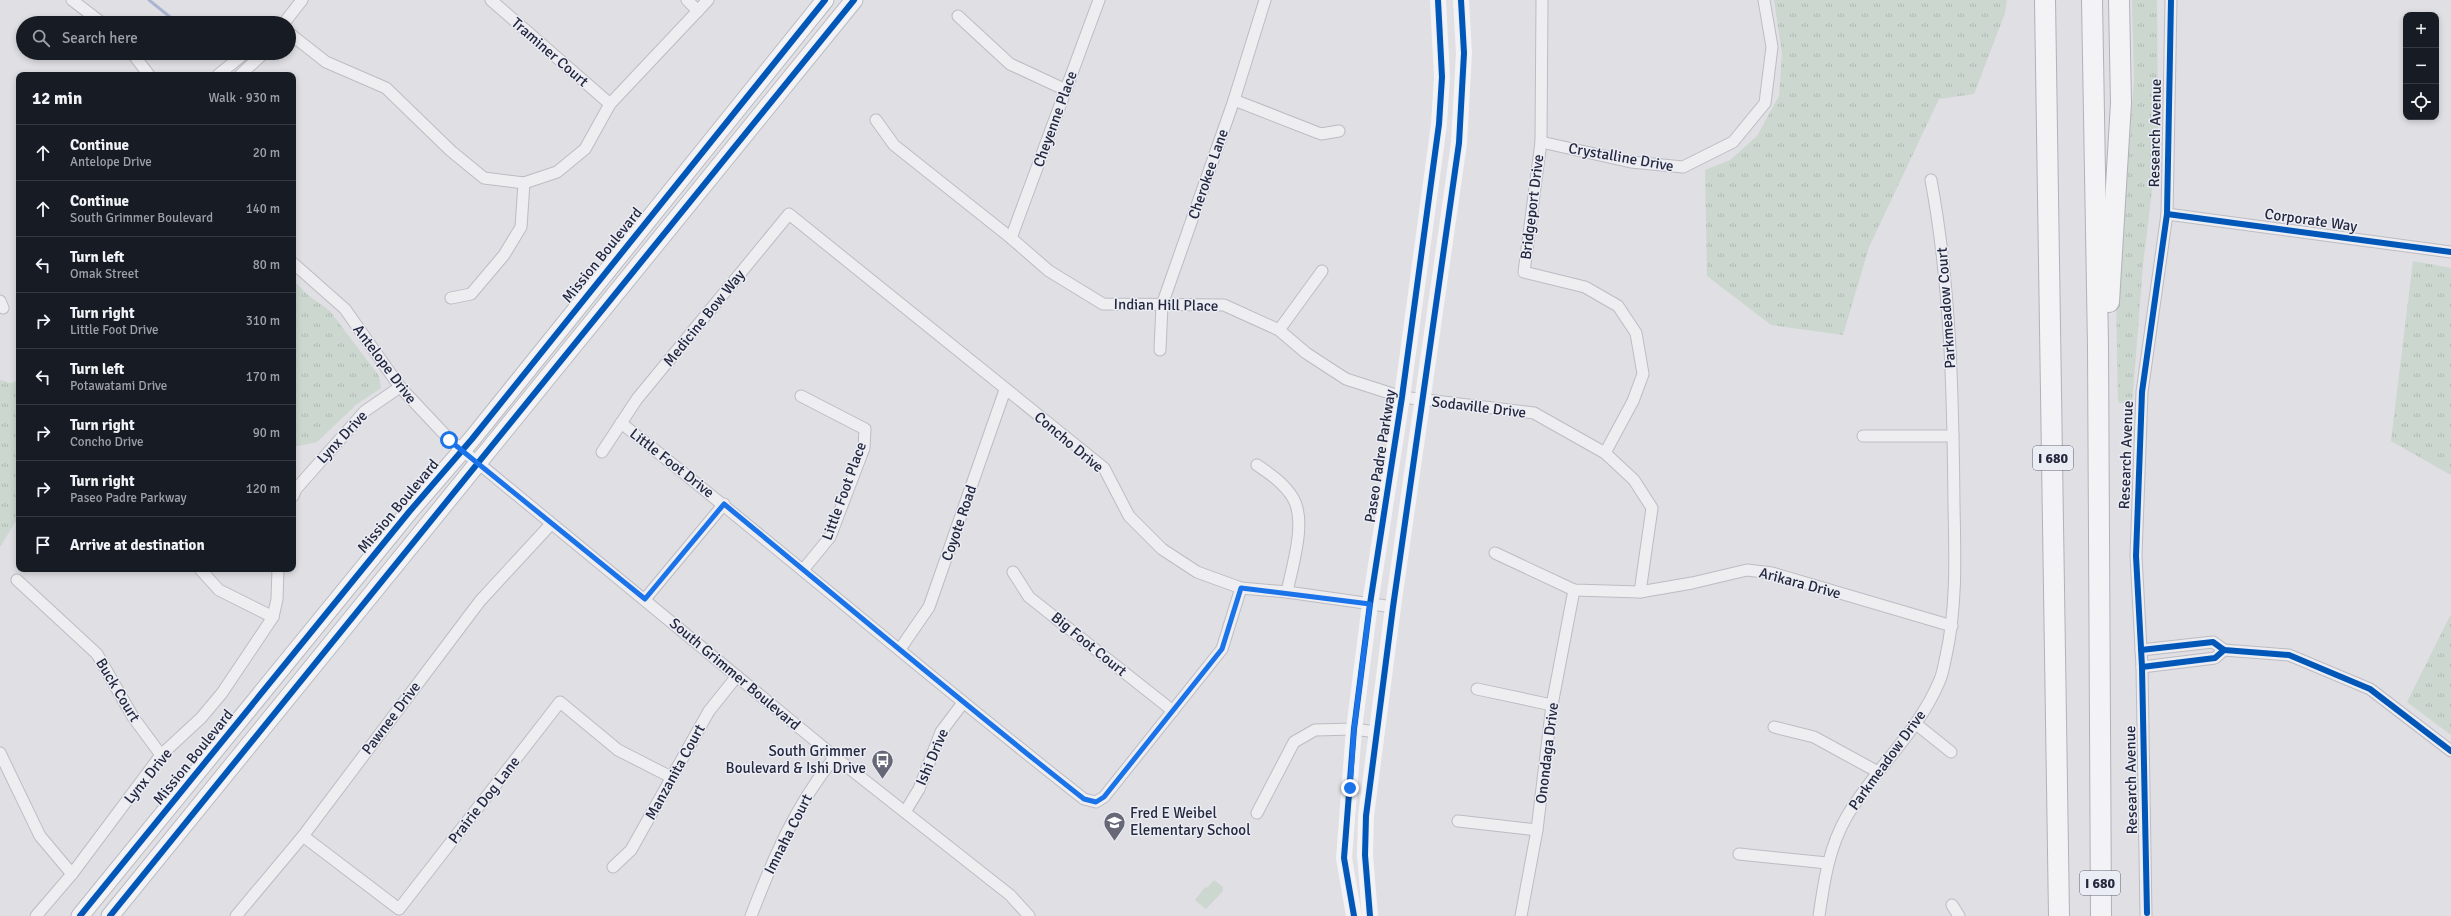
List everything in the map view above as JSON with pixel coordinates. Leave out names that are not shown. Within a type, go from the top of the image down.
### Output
[{"type":"highway","points":[[2036,0],[2047,135]]},
{"type":"highway","name":"I 680","points":[[2045,0],[2059,916]]},
{"type":"highway","name":"I 680","points":[[2092,0],[2098,346],[2101,916]]},
{"type":"highway","points":[[2098,346],[2106,323],[2109,302],[2120,153],[2120,0]]},
{"type":"main road","name":"Mission Boulevard","points":[[80,916],[409,512],[463,450],[825,0]]},
{"type":"main road","points":[[110,916],[854,0]]},
{"type":"main road","name":"Paseo Padre Parkway","points":[[1354,916],[1344,858],[1354,729],[1370,604],[1402,397],[1439,124],[1442,77],[1438,0]]},
{"type":"main road","points":[[1370,916],[1364,855],[1366,816],[1393,607],[1459,144],[1464,53],[1461,0]]},
{"type":"street","points":[[72,0],[93,16]]},
{"type":"street","points":[[289,16],[302,0]]},
{"type":"street","name":"Traminer Court","points":[[491,0],[610,104]]},
{"type":"street","points":[[687,0],[698,11]]},
{"type":"street","points":[[296,38],[326,62],[386,88],[451,151],[484,178],[524,183],[557,172],[585,149],[610,104],[708,0]]},
{"type":"street","name":"Cheyenne Place","points":[[1011,238],[1099,0]]},
{"type":"street","name":"Cherokee Lane","points":[[1160,350],[1162,305],[1234,100],[1265,0]]},
{"type":"street","name":"Bridgeport Drive","points":[[1542,0],[1541,142],[1524,272],[1591,291],[1618,306],[1636,333],[1643,374],[1633,401],[1605,453]]},
{"type":"street","name":"Crystalline Drive","points":[[1541,142],[1631,162],[1683,167],[1733,142],[1765,103],[1772,47],[1764,0]]},
{"type":"street","name":"Research Avenue","points":[[2146,914],[2142,667],[2136,556],[2142,392],[2167,214],[2171,0]]},
{"type":"street","points":[[958,16],[1010,64],[1066,90]]},
{"type":"street","points":[[137,60],[147,72]]},
{"type":"street","points":[[222,72],[236,60]]},
{"type":"street","points":[[243,72],[256,60]]},
{"type":"street","points":[[1234,100],[1321,134],[1339,131]]},
{"type":"street","name":"Indian Hill Place","points":[[876,120],[894,145],[1011,238],[1049,271],[1103,304],[1224,305],[1279,330],[1306,353],[1346,379],[1402,397]]},
{"type":"street","name":"Parkmeadow Court","points":[[1931,180],[1942,240],[1948,324],[1953,436]]},
{"type":"street","points":[[451,298],[471,294],[504,255],[521,227],[524,183]]},
{"type":"street","name":"Concho Drive","points":[[789,214],[1005,390],[1104,468],[1129,516],[1162,549],[1197,572],[1241,588],[1287,592],[1393,607]]},
{"type":"street","name":"Medicine Bow Way","points":[[602,452],[637,399],[789,214]]},
{"type":"street","name":"Corporate Way","points":[[2167,214],[2451,252]]},
{"type":"street","name":"Antelope Drive","points":[[296,266],[344,309],[400,388],[449,440],[479,462]]},
{"type":"street","points":[[1279,330],[1322,271]]},
{"type":"street","name":"Lynx Drive","points":[[296,489],[365,411],[400,388]]},
{"type":"street","name":"Coyote Road","points":[[900,649],[929,607],[1005,390]]},
{"type":"street","name":"Little Foot Place","points":[[801,396],[865,429],[864,448],[830,537],[803,570]]},
{"type":"street","name":"Sodaville Drive","points":[[1402,397],[1534,413],[1605,453],[1634,480],[1652,508],[1640,592]]},
{"type":"street","name":"Little Foot Drive","points":[[621,423],[724,504],[900,649],[962,704],[1084,799],[1096,802],[1104,797],[1173,711]]},
{"type":"street","points":[[1863,436],[1953,436]]},
{"type":"street","name":"Parkmeadow Drive","points":[[1819,916],[1827,863],[1846,817],[1878,772],[1916,724],[1940,681],[1952,626],[1955,580],[1953,436]]},
{"type":"street","name":"South Grimmer Boulevard","points":[[479,462],[551,524],[645,599],[835,757],[1010,895],[1029,916]]},
{"type":"street","points":[[1257,465],[1284,487],[1293,498],[1298,515],[1298,530],[1287,592]]},
{"type":"street","points":[[645,599],[724,504]]},
{"type":"street","name":"Pawnee Drive","points":[[236,916],[303,836],[480,601],[551,524]]},
{"type":"street","points":[[1495,553],[1574,590]]},
{"type":"street","name":"Arikara Drive","points":[[1574,590],[1640,592],[1692,583],[1747,570],[1772,573],[1952,626]]},
{"type":"street","points":[[203,572],[219,590],[273,617]]},
{"type":"street","name":"Lynx Drive","points":[[36,916],[72,874],[161,755],[201,718],[222,693],[273,617],[277,598],[278,572]]},
{"type":"street","name":"Big Foot Court","points":[[1013,572],[1030,597],[1173,711]]},
{"type":"street","name":"Buck Court","points":[[17,580],[97,654],[133,717],[161,755]]},
{"type":"street","points":[[1173,711],[1222,649],[1241,588]]},
{"type":"street","name":"Onondaga Drive","points":[[1521,916],[1537,830],[1552,705],[1574,590]]},
{"type":"street","points":[[2141,650],[2213,642],[2224,650],[2289,655],[2370,689],[2451,751]]},
{"type":"street","points":[[2142,667],[2214,658],[2224,650]]},
{"type":"street","name":"Manzanita Court","points":[[613,867],[631,850],[671,776],[709,711],[737,676]]},
{"type":"street","points":[[1478,689],[1552,705]]},
{"type":"street","name":"Prairie Dog Lane","points":[[303,836],[399,909],[560,702],[618,750],[671,776]]},
{"type":"street","name":"Ishi Drive","points":[[905,812],[919,789],[942,732],[962,704]]},
{"type":"street","points":[[1916,724],[1951,752]]},
{"type":"street","points":[[1774,727],[1814,737],[1878,772]]},
{"type":"street","points":[[1257,813],[1294,742],[1315,730],[1354,729],[1376,732]]},
{"type":"street","points":[[0,753],[40,836],[72,874]]},
{"type":"street","name":"Imnaha Court","points":[[751,916],[771,865],[798,807],[835,757]]},
{"type":"street","points":[[1458,821],[1537,830]]},
{"type":"street","points":[[1739,854],[1827,863]]},
{"type":"street","points":[[1952,905],[1959,916]]},
{"type":"green space","points":[[1774,0],[2007,0],[2005,13],[1974,94],[1939,99],[1869,247],[1843,335],[1771,325],[1707,276],[1705,170],[1730,160],[1757,136],[1779,96],[1782,53]]},
{"type":"green space","points":[[2132,0],[2157,0],[2158,140],[2143,265],[2132,405],[2118,402],[2116,295],[2134,82]]},
{"type":"green space","points":[[2413,261],[2451,268],[2451,475],[2391,441]]},
{"type":"green space","points":[[296,283],[309,296],[330,311],[379,376],[381,388],[357,404],[317,442],[296,446]]},
{"type":"green space","points":[[0,380],[11,383],[16,381],[16,521],[0,547]]},
{"type":"green space","points":[[2451,614],[2451,735],[2407,702]]},
{"type":"green space","points":[[1214,880],[1223,887],[1223,891],[1206,909],[1195,900],[1205,887],[1207,888]]},
{"type":"waterway","points":[[149,0],[169,16]]},
{"type":"cycle path","points":[[80,916],[409,512],[472,439],[825,0]]},
{"type":"cycle path","points":[[110,916],[854,0]]},
{"type":"cycle path","points":[[1354,916],[1344,858],[1354,729],[1370,604],[1402,397],[1439,124],[1442,77],[1438,0]]},
{"type":"cycle path","points":[[1370,916],[1365,855],[1366,816],[1393,607],[1459,143],[1464,53],[1461,0]]},
{"type":"cycle path","points":[[2147,913],[2142,667],[2136,556],[2142,392],[2167,214],[2171,0]]},
{"type":"cycle path","points":[[2167,214],[2451,252]]},
{"type":"cycle path","points":[[2141,650],[2213,642],[2224,650],[2289,655],[2370,689],[2451,751]]},
{"type":"cycle path","points":[[2142,667],[2215,658],[2224,650]]},
{"type":"place","name":"South Grimmer Boulevard & Ishi Drive","points":[[882,780]]},
{"type":"place","name":"Fred E Weibel Elementary School","points":[[1115,842]]},
{"type":"route","points":[[449,440],[479,462],[551,524],[645,599],[724,504],[900,649],[962,704],[1084,799],[1096,802],[1104,797],[1222,649],[1241,588],[1287,592],[1370,604],[1354,729],[1350,788]]}]
